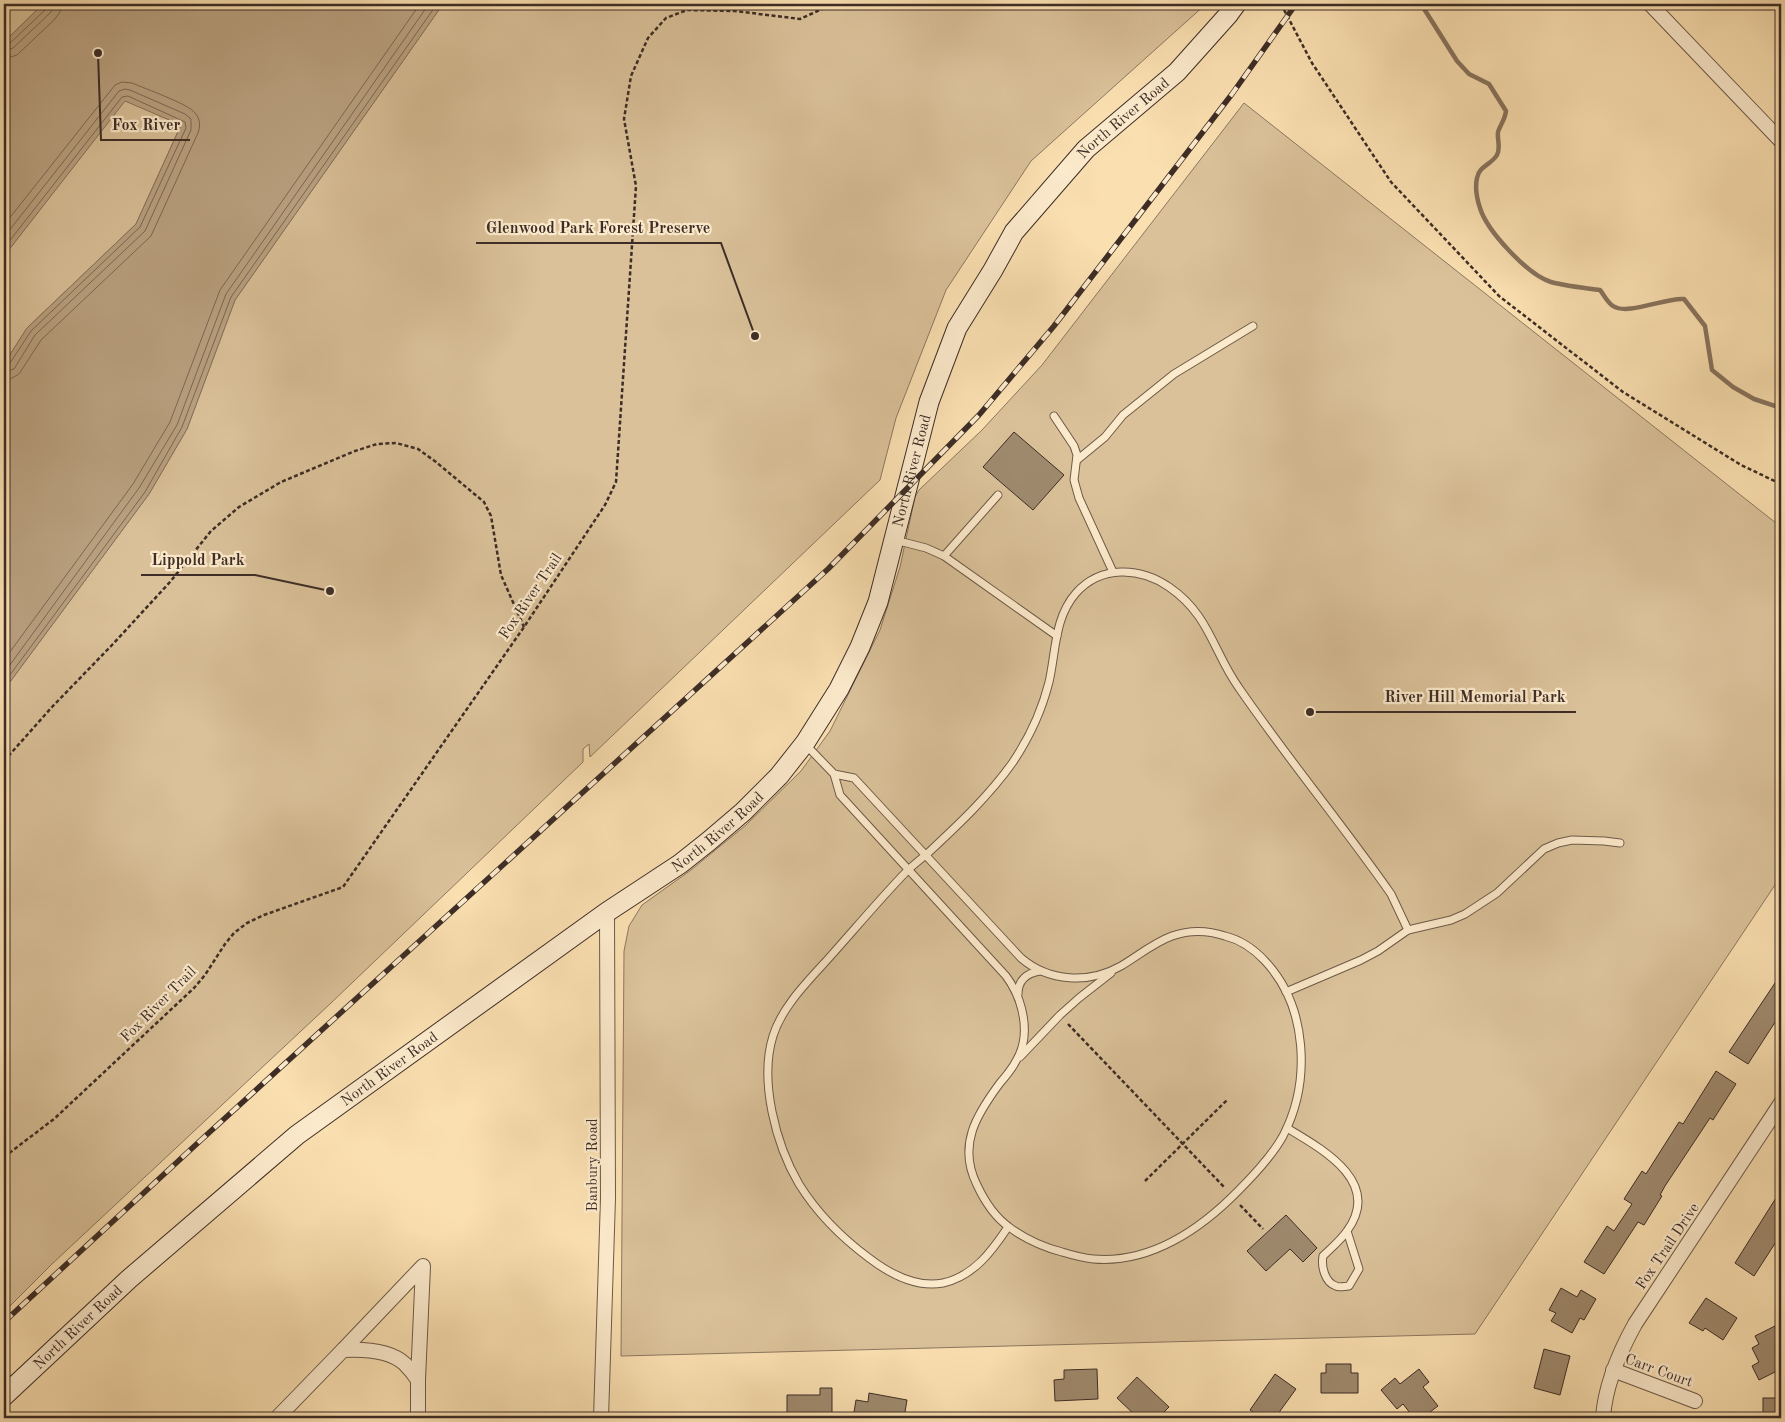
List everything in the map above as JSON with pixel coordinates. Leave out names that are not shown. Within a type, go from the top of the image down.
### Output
[{"type":"main road","name":"North River Road","points":[[4,1396],[129,1279],[298,1135],[607,912],[680,864],[743,812],[779,776],[805,744],[839,689],[860,647],[878,602],[929,402],[957,328],[1014,232],[1086,149],[1177,72],[1232,9]]},
{"type":"street","points":[[1650,4],[1781,140]]},
{"type":"street","name":"Banbury Road","points":[[601,1418],[608,1198],[607,912]]},
{"type":"street","name":"Fox Trail Drive","points":[[1603,1418],[1613,1370],[1622,1346],[1781,1103]]},
{"type":"street","points":[[278,1418],[423,1266],[418,1418]]},
{"type":"street","points":[[343,1350],[366,1348],[386,1354],[403,1362],[418,1380]]},
{"type":"street","name":"Carr Court","points":[[1613,1370],[1695,1400]]},
{"type":"lane","points":[[1076,460],[1105,437],[1123,415],[1174,374],[1253,326]]},
{"type":"lane","points":[[1054,416],[1074,446],[1077,455],[1074,480],[1079,498],[1113,572]]},
{"type":"lane","points":[[944,556],[998,495]]},
{"type":"lane","points":[[894,540],[926,548],[944,556],[1057,636]]},
{"type":"lane","points":[[1008,1227],[978,1265],[955,1279],[943,1283],[919,1283],[891,1273],[859,1250],[837,1231],[799,1184],[777,1132],[771,1106],[768,1073],[770,1046],[779,1020],[806,984],[908,870],[926,855],[997,783],[1022,745],[1039,713],[1048,686],[1061,617],[1075,594],[1084,585],[1095,578],[1113,572],[1134,572],[1159,580],[1185,599],[1196,612],[1217,645],[1236,684],[1383,882],[1408,930]]},
{"type":"lane","points":[[805,744],[834,774],[840,795],[1006,976],[1018,996]]},
{"type":"lane","points":[[834,774],[854,778],[1021,958],[1040,971],[1062,978],[1076,978],[1090,977],[1119,967]]},
{"type":"lane","points":[[1286,992],[1361,960],[1378,951],[1408,930],[1452,920],[1466,914],[1497,893],[1544,849],[1558,843],[1587,840],[1620,843]]},
{"type":"lane","points":[[1203,931],[1236,939],[1252,948],[1272,969],[1286,992],[1296,1018],[1300,1054],[1298,1096],[1282,1138],[1266,1160],[1233,1196],[1199,1226],[1182,1237],[1147,1252],[1110,1259],[1094,1259],[1057,1251],[1036,1244],[1008,1227],[983,1198],[970,1167],[968,1148],[977,1116],[1016,1061],[1079,998],[1119,967],[1161,941],[1174,936],[1203,931]]},
{"type":"lane","points":[[1016,1061],[1025,1040],[1018,987],[1027,975],[1040,971]]},
{"type":"lane","points":[[1286,1128],[1310,1142],[1348,1172],[1358,1192],[1356,1215],[1348,1230],[1323,1256],[1324,1273],[1336,1287],[1349,1286],[1359,1269],[1348,1230]]},
{"type":"path","name":"Fox River Trail","points":[[4,1157],[54,1119],[194,988],[234,933],[247,923],[264,915],[343,887],[524,627],[605,505],[616,482],[636,186],[624,119],[631,76],[648,38],[666,18],[687,10],[735,11],[800,19],[822,9],[828,4]]},
{"type":"path","points":[[1281,4],[1312,63],[1390,182],[1499,296],[1624,392],[1741,465],[1781,484]]},
{"type":"path","points":[[4,761],[52,707],[170,582],[211,532],[239,507],[281,482],[355,451],[377,444],[396,443],[418,449],[484,502],[491,516],[502,575],[524,627]]},
{"type":"path","points":[[1060,1015],[1263,1229]]},
{"type":"path","points":[[1145,1181],[1227,1100]]},
{"type":"shaded area","points":[[4,4],[34,4],[40,7],[4,42]]},
{"type":"shaded area","points":[[443,4],[1206,4],[1031,161],[946,290],[896,418],[880,480],[590,757],[589,744],[583,749],[583,762],[331,1003],[52,1264],[4,1312],[4,690],[149,494],[187,429],[235,300]]},
{"type":"shaded area","points":[[125,100],[181,125],[136,224],[27,328],[4,364],[4,256]]},
{"type":"shaded area","points":[[1244,103],[1781,527],[1781,876],[1475,1334],[621,1356],[624,951],[629,926],[642,905],[691,870],[746,825],[801,771],[830,731],[880,630],[900,567],[915,497],[919,490],[982,430],[1042,365]]},
{"type":"water","points":[[46,4],[443,4],[235,300],[187,429],[149,494],[4,690],[4,364],[27,328],[136,224],[181,125],[125,101],[4,256],[4,42],[40,7]]},
{"type":"building","points":[[1014,432],[1064,475],[1033,510],[983,467]]},
{"type":"building","points":[[1781,974],[1781,1013],[1748,1064],[1729,1052]]},
{"type":"building","points":[[1716,1071],[1736,1084],[1713,1120],[1710,1118],[1665,1186],[1660,1195],[1662,1196],[1644,1225],[1638,1222],[1604,1274],[1584,1262],[1607,1226],[1614,1231],[1632,1204],[1624,1199],[1642,1171],[1646,1174],[1679,1122],[1683,1124]]},
{"type":"building","points":[[1781,1190],[1781,1234],[1754,1276],[1735,1263]]},
{"type":"building","points":[[1286,1215],[1317,1248],[1303,1262],[1290,1249],[1266,1271],[1247,1251]]},
{"type":"building","points":[[1561,1288],[1577,1297],[1581,1290],[1596,1299],[1584,1320],[1580,1318],[1572,1333],[1551,1321],[1556,1313],[1549,1310]]},
{"type":"building","points":[[1706,1298],[1737,1318],[1723,1340],[1705,1328],[1703,1331],[1689,1323]]},
{"type":"building","points":[[1777,1325],[1781,1333],[1781,1369],[1759,1380],[1752,1366],[1759,1362],[1752,1348],[1759,1344],[1755,1336]]},
{"type":"building","points":[[1544,1349],[1570,1356],[1560,1395],[1534,1388]]},
{"type":"building","points":[[1326,1364],[1351,1364],[1351,1373],[1358,1373],[1358,1393],[1321,1393],[1321,1373],[1326,1373]]},
{"type":"building","points":[[1097,1369],[1098,1399],[1055,1401],[1054,1380],[1064,1379],[1064,1370]]},
{"type":"building","points":[[1419,1369],[1429,1382],[1423,1387],[1438,1406],[1422,1418],[1414,1418],[1403,1404],[1397,1409],[1381,1390],[1395,1378],[1400,1384]]},
{"type":"building","points":[[1275,1374],[1296,1389],[1275,1418],[1262,1418],[1250,1410]]},
{"type":"building","points":[[1137,1377],[1169,1407],[1158,1418],[1138,1418],[1117,1398]]},
{"type":"building","points":[[820,1388],[832,1388],[832,1418],[787,1418],[787,1395],[820,1395]]},
{"type":"building","points":[[869,1393],[907,1400],[904,1418],[853,1418],[856,1400],[868,1402]]},
{"type":"building","points":[[1763,1398],[1781,1398],[1781,1418],[1763,1418]]},
{"type":"waterway","points":[[1421,4],[1457,61],[1469,74],[1489,84],[1506,111],[1498,132],[1498,152],[1495,158],[1480,171],[1476,182],[1477,197],[1484,217],[1499,240],[1520,262],[1542,278],[1575,287],[1600,290],[1613,306],[1628,309],[1684,299],[1705,326],[1712,370],[1733,387],[1754,399],[1781,408]]},
{"type":"railway","points":[[4,1322],[828,569],[979,415],[1054,326],[1232,94],[1296,4]]},
{"type":"place","name":"Fox River","points":[[98,53]]},
{"type":"place","name":"Glenwood Park Forest Preserve","points":[[755,336]]},
{"type":"place","name":"Lippold Park","points":[[330,591]]},
{"type":"place","name":"River Hill Memorial Park","points":[[1310,712]]}]
